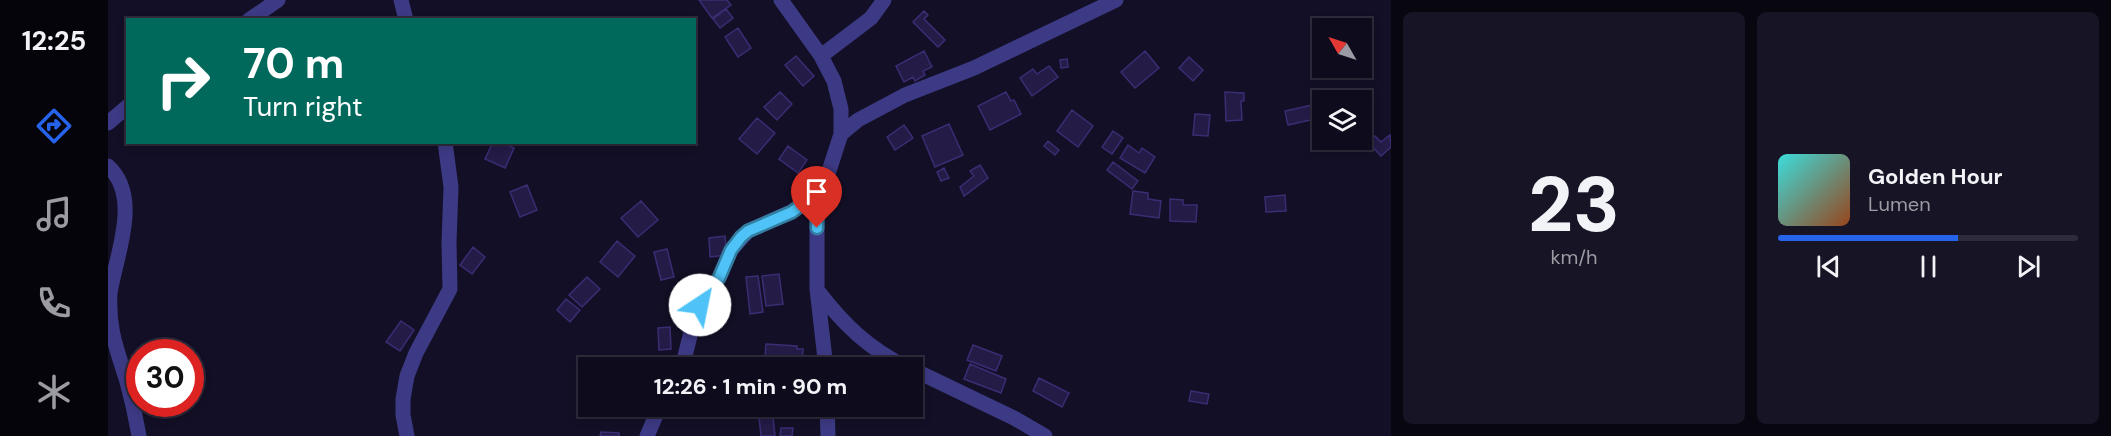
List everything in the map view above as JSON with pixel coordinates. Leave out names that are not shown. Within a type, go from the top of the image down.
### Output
[{"type":"street","points":[[252,18],[278,0]]},
{"type":"street","points":[[401,0],[406,18]]},
{"type":"street","points":[[781,0],[821,56],[834,81],[841,108],[840,134],[817,208],[817,289],[825,357]]},
{"type":"street","points":[[821,56],[871,18],[884,0]]},
{"type":"street","points":[[840,134],[858,120],[905,95],[974,68],[1113,1]]},
{"type":"street","points":[[108,123],[126,108]]},
{"type":"street","points":[[407,436],[403,415],[407,376],[416,353],[450,289],[451,187],[445,144]]},
{"type":"street","points":[[108,166],[120,181],[125,199],[124,229],[110,294],[109,316],[112,343],[126,380],[139,436]]},
{"type":"street","points":[[685,357],[700,305],[719,278],[731,250],[748,231],[792,212],[825,181]]},
{"type":"street","points":[[817,289],[853,332],[889,357]]},
{"type":"street","points":[[923,374],[1046,436]]},
{"type":"street","points":[[647,436],[655,417]]},
{"type":"street","points":[[827,417],[828,436]]},
{"type":"building","points":[[699,0],[727,0],[731,5],[712,18]]},
{"type":"building","points":[[726,9],[733,18],[720,28],[713,19]]},
{"type":"building","points":[[924,11],[928,15],[924,19],[945,40],[938,47],[913,22]]},
{"type":"building","points":[[738,28],[751,48],[738,57],[725,37]]},
{"type":"building","points":[[924,51],[932,67],[923,71],[925,75],[915,81],[913,77],[904,82],[896,66]]},
{"type":"building","points":[[1145,51],[1159,68],[1135,88],[1121,72]]},
{"type":"building","points":[[796,56],[814,76],[803,86],[785,65]]},
{"type":"building","points":[[1189,57],[1203,70],[1193,81],[1179,68]]},
{"type":"building","points":[[1067,59],[1068,67],[1061,68],[1060,60]]},
{"type":"building","points":[[1049,66],[1058,77],[1032,96],[1020,78],[1033,69],[1037,74]]},
{"type":"building","points":[[780,92],[792,104],[777,120],[764,107]]},
{"type":"building","points":[[1006,92],[1011,101],[1014,100],[1021,114],[990,130],[978,106]]},
{"type":"building","points":[[1225,92],[1244,93],[1244,101],[1241,101],[1242,120],[1226,121]]},
{"type":"building","points":[[1312,105],[1312,120],[1288,125],[1285,111]]},
{"type":"building","points":[[1072,110],[1093,126],[1078,147],[1057,131]]},
{"type":"building","points":[[1195,114],[1210,115],[1208,136],[1193,135]]},
{"type":"building","points":[[757,118],[775,133],[757,154],[739,139]]},
{"type":"building","points":[[949,124],[963,155],[935,167],[922,136]]},
{"type":"building","points":[[904,125],[913,138],[895,150],[887,137]]},
{"type":"building","points":[[1113,131],[1123,138],[1112,154],[1102,147]]},
{"type":"building","points":[[1390,135],[1391,147],[1381,156],[1372,146],[1372,139],[1375,136],[1381,142]]},
{"type":"building","points":[[1048,141],[1059,150],[1055,155],[1044,146]]},
{"type":"building","points":[[492,144],[506,144],[514,148],[505,168],[485,159]]},
{"type":"building","points":[[1128,145],[1139,153],[1142,148],[1155,157],[1145,173],[1120,158]]},
{"type":"building","points":[[788,146],[807,160],[798,173],[779,159]]},
{"type":"building","points":[[1113,162],[1138,181],[1132,189],[1107,170]]},
{"type":"building","points":[[980,165],[988,178],[964,196],[960,187],[974,176],[970,171]]},
{"type":"building","points":[[944,168],[949,178],[941,181],[937,172]]},
{"type":"building","points":[[527,185],[537,210],[520,217],[510,192]]},
{"type":"building","points":[[1133,191],[1148,193],[1148,199],[1161,201],[1159,218],[1130,214]]},
{"type":"building","points":[[1285,195],[1286,211],[1266,212],[1265,197]]},
{"type":"building","points":[[1170,199],[1183,200],[1183,205],[1197,205],[1196,222],[1170,221]]},
{"type":"building","points":[[641,201],[658,220],[638,237],[621,218]]},
{"type":"building","points":[[725,236],[727,255],[710,257],[709,238]]},
{"type":"building","points":[[617,241],[635,256],[618,277],[600,262]]},
{"type":"building","points":[[473,247],[485,257],[472,274],[460,265]]},
{"type":"building","points":[[667,249],[674,277],[661,280],[654,252]]},
{"type":"building","points":[[779,274],[783,304],[766,306],[762,276]]},
{"type":"building","points":[[758,276],[763,312],[750,314],[746,277]]},
{"type":"building","points":[[587,277],[600,289],[582,307],[569,295]]},
{"type":"building","points":[[566,299],[580,310],[570,322],[557,310]]},
{"type":"building","points":[[401,321],[414,330],[400,351],[386,342]]},
{"type":"building","points":[[670,327],[671,349],[659,350],[658,328]]},
{"type":"building","points":[[766,344],[797,346],[797,349],[803,349],[803,357],[765,357]]},
{"type":"building","points":[[973,345],[1002,356],[996,371],[967,360]]},
{"type":"building","points":[[970,364],[1006,379],[1001,393],[964,379]]},
{"type":"building","points":[[1039,378],[1069,393],[1062,407],[1033,391]]},
{"type":"building","points":[[1191,391],[1209,394],[1207,404],[1189,401]]},
{"type":"building","points":[[759,417],[773,417],[775,436],[761,436]]},
{"type":"building","points":[[781,428],[793,428],[792,436],[780,436]]},
{"type":"building","points":[[601,432],[619,433],[619,436],[600,436]]},
{"type":"route","points":[[700,305],[719,278],[731,250],[741,237],[748,231],[792,212],[825,181],[817,208],[817,228]]}]
